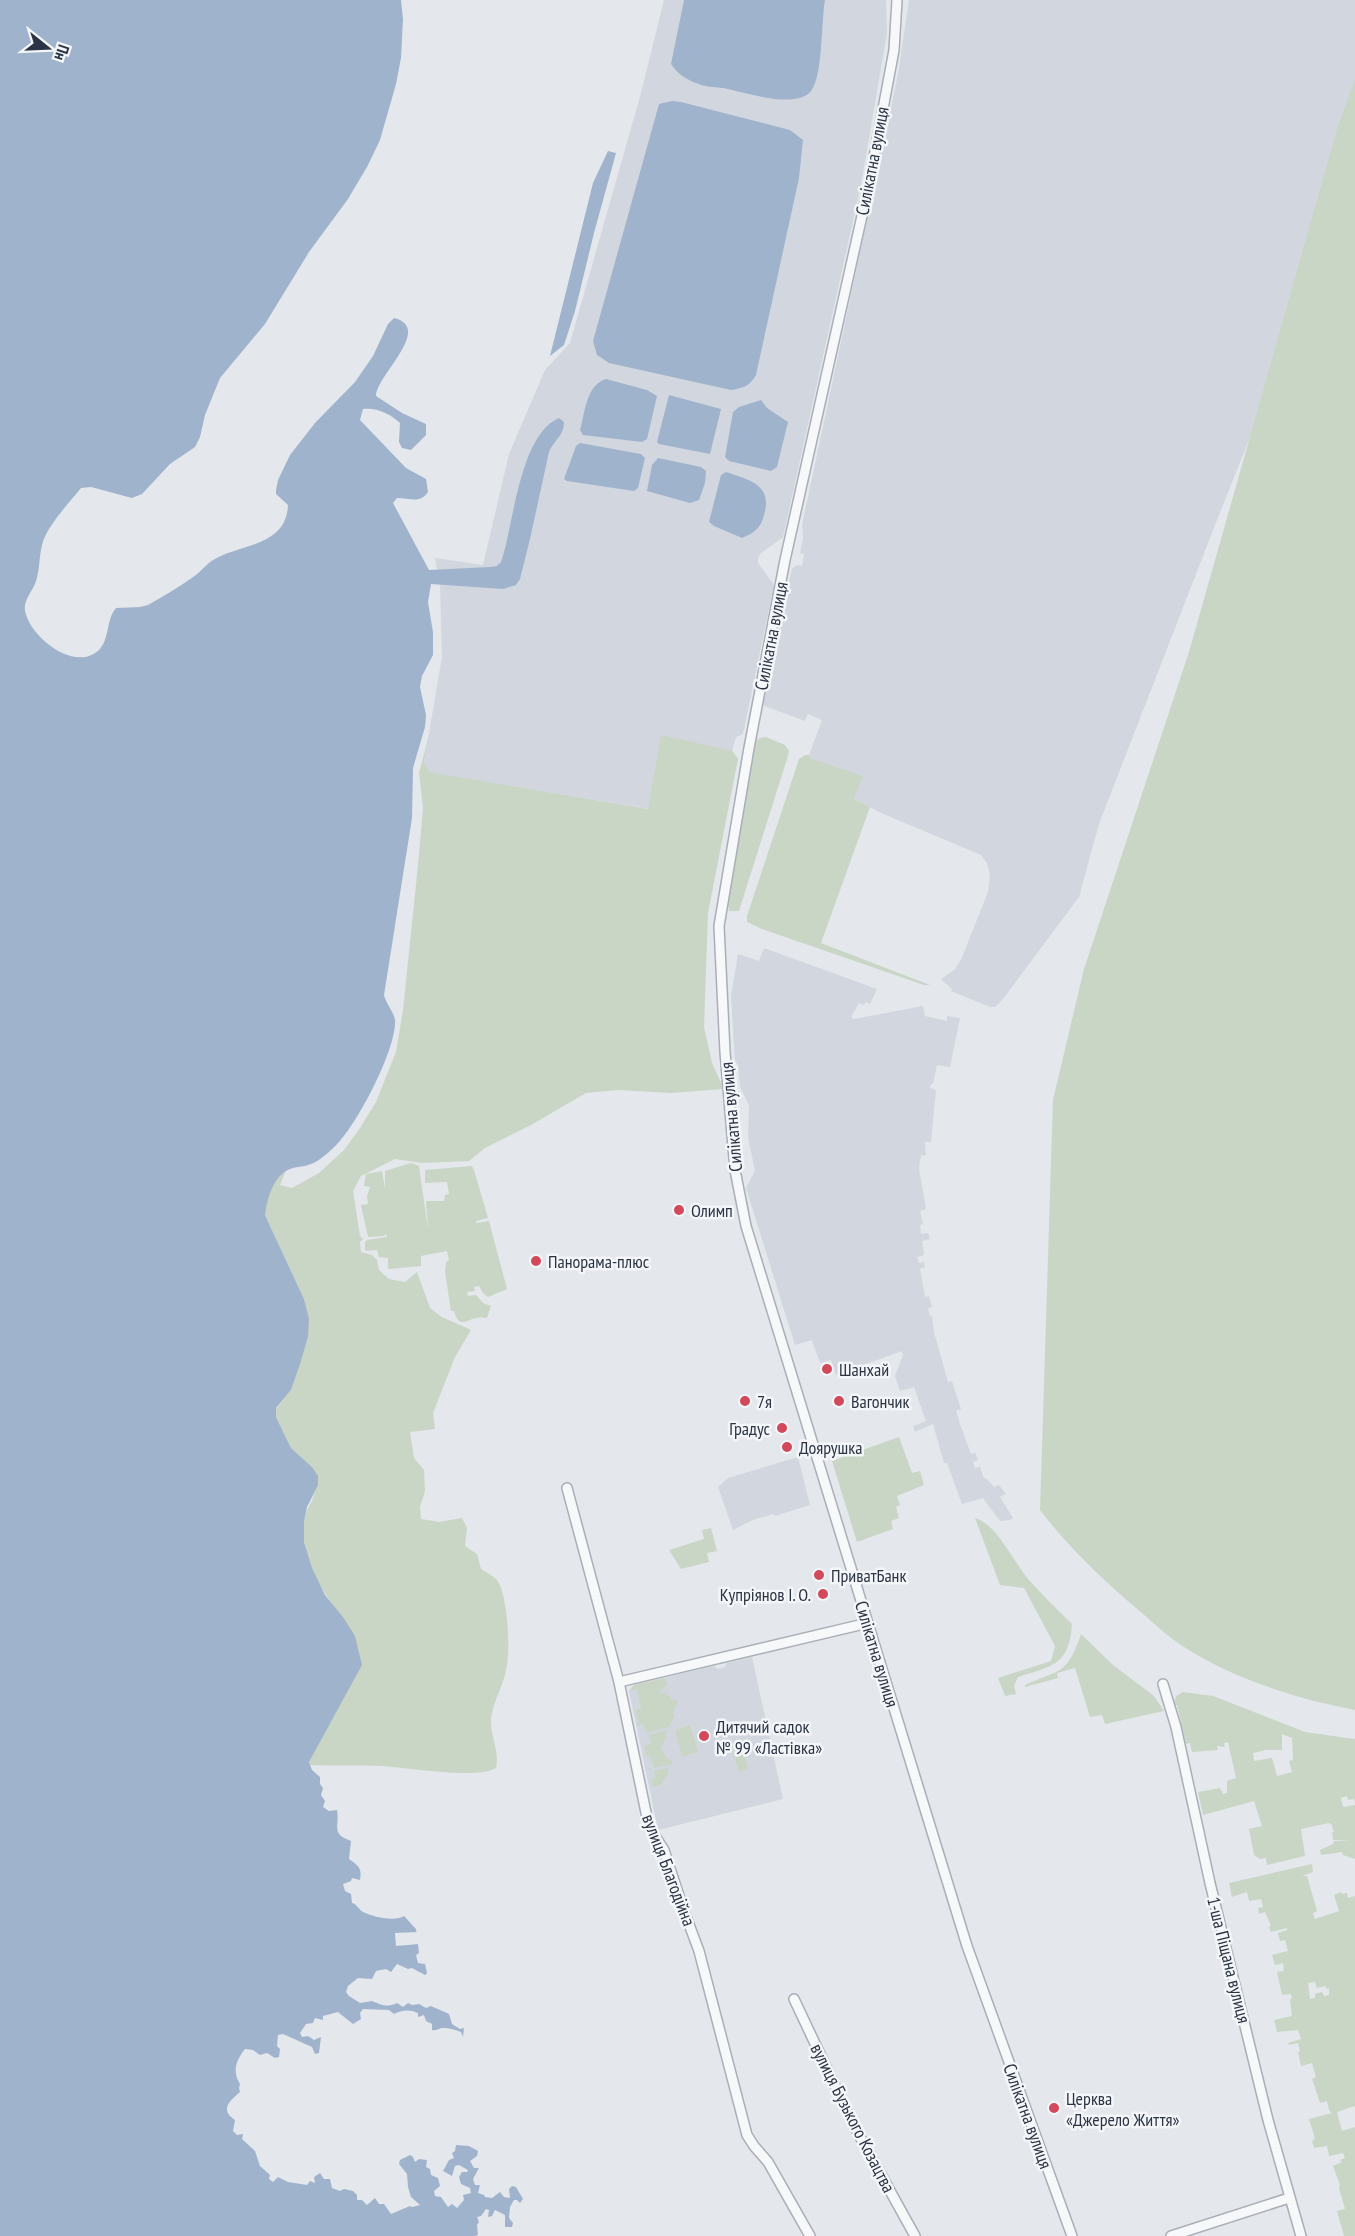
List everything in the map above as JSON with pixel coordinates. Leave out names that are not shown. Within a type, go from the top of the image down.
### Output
[{"type":"street","name":"Силікатна вулиця","points":[[897,0],[894,50],[868,189],[785,560],[749,748],[719,926],[725,1052],[735,1170],[746,1226],[967,1946],[1072,2236]]},
{"type":"street","name":"вулиця Благодійна","points":[[567,1488],[619,1682],[649,1827],[664,1850],[699,1951],[747,2134],[768,2162],[810,2236]]},
{"type":"street","points":[[619,1682],[868,1623]]},
{"type":"street","name":"1-ша Піщана вулиця","points":[[1163,1684],[1176,1727],[1210,1883],[1288,2198],[1300,2236]]},
{"type":"street","name":"вулиця Бузького Козацтва","points":[[794,1999],[853,2124],[915,2236]]},
{"type":"street","points":[[1171,2236],[1288,2198]]},
{"type":"shaded area","points":[[664,0],[886,0],[887,33],[861,185],[783,537],[758,558],[758,563],[774,585],[743,734],[736,737],[732,751],[738,759],[649,809],[430,772],[424,762],[442,657],[440,586],[435,558],[483,565],[509,454],[545,370],[570,343],[641,93]]},
{"type":"shaded area","points":[[909,0],[1355,0],[1355,174],[1099,824],[1079,897],[995,1007],[951,991],[952,989],[941,979],[955,969],[961,960],[988,892],[990,876],[987,863],[981,855],[879,812],[854,799],[862,776],[808,758],[822,720],[808,714],[805,721],[762,705],[767,691],[764,688],[792,569],[797,565],[802,566],[804,554],[800,553],[803,538],[802,525],[898,74]]},
{"type":"shaded area","points":[[764,948],[877,989],[870,1004],[859,1003],[851,1017],[854,1019],[923,1006],[925,1016],[947,1021],[947,1016],[960,1018],[950,1067],[937,1065],[930,1088],[936,1090],[931,1142],[925,1142],[926,1155],[921,1156],[919,1168],[926,1209],[920,1211],[923,1224],[920,1225],[921,1234],[928,1233],[930,1239],[922,1241],[924,1255],[917,1257],[919,1263],[924,1262],[925,1267],[920,1269],[925,1297],[929,1296],[932,1307],[928,1308],[948,1382],[952,1381],[961,1409],[956,1411],[960,1424],[971,1454],[975,1453],[978,1460],[973,1462],[975,1468],[980,1467],[984,1479],[986,1478],[994,1487],[999,1485],[1006,1494],[1000,1497],[1013,1518],[1010,1520],[1000,1521],[983,1498],[962,1504],[947,1463],[944,1463],[933,1424],[915,1432],[913,1426],[926,1421],[914,1387],[900,1391],[895,1376],[903,1355],[902,1351],[836,1375],[831,1360],[820,1363],[812,1340],[795,1345],[746,1188],[755,1171],[748,1137],[749,1105],[740,1087],[738,1065],[735,1061],[731,996],[738,954],[759,961]]},
{"type":"shaded area","points":[[798,1457],[810,1505],[775,1516],[774,1514],[755,1519],[733,1530],[718,1487],[728,1478]]},
{"type":"shaded area","name":"Дитячий садок № 99 «Ластівка»","points":[[752,1657],[783,1799],[658,1830],[629,1691],[634,1685],[714,1666],[718,1669],[725,1667],[727,1663]]},
{"type":"green space","points":[[1355,79],[1355,1710],[1309,1700],[1265,1686],[1222,1668],[1181,1645],[1101,1577],[1063,1538],[1040,1510],[1053,1100],[1084,969],[1189,652],[1338,126]]},
{"type":"green space","points":[[430,732],[424,762],[430,772],[648,809],[661,735],[732,751],[738,759],[708,913],[704,1027],[712,1063],[724,1089],[671,1093],[618,1090],[586,1093],[485,1148],[469,1161],[422,1163],[395,1159],[361,1176],[353,1191],[360,1236],[363,1239],[360,1242],[361,1252],[372,1255],[377,1260],[379,1270],[389,1279],[405,1282],[417,1272],[430,1308],[442,1317],[471,1330],[455,1357],[433,1413],[435,1429],[410,1432],[414,1458],[424,1470],[425,1491],[420,1507],[421,1519],[439,1522],[462,1518],[467,1528],[465,1546],[477,1554],[481,1569],[497,1580],[504,1598],[508,1624],[508,1661],[491,1719],[497,1756],[496,1768],[473,1773],[380,1766],[310,1765],[309,1759],[343,1617],[313,1572],[305,1547],[303,1533],[305,1516],[315,1491],[312,1467],[291,1448],[276,1417],[276,1409],[291,1390],[308,1337],[304,1299],[265,1215],[150,1116],[286,1170],[280,1185],[292,1188],[319,1173],[344,1150],[376,1102],[396,1052],[403,1010],[423,808],[419,773]]},
{"type":"green space","points":[[766,737],[785,745],[789,751],[739,911],[729,911],[728,903],[755,742]]},
{"type":"green space","points":[[805,755],[863,776],[854,799],[870,807],[821,943],[930,985],[924,985],[747,922],[747,916],[799,759]]},
{"type":"green space","points":[[411,1163],[419,1166],[428,1230],[426,1201],[444,1201],[445,1195],[449,1194],[447,1182],[425,1183],[425,1170],[472,1166],[474,1170],[488,1218],[476,1221],[476,1223],[489,1221],[507,1289],[488,1297],[479,1286],[474,1287],[475,1291],[467,1292],[468,1296],[476,1295],[483,1303],[491,1306],[487,1318],[461,1322],[454,1311],[451,1311],[445,1272],[446,1262],[449,1260],[447,1251],[421,1256],[421,1266],[390,1269],[388,1258],[379,1257],[377,1250],[365,1251],[367,1240],[387,1237],[386,1234],[368,1237],[361,1205],[368,1204],[367,1196],[370,1187],[364,1186],[366,1174],[382,1171],[385,1188],[385,1171]]},
{"type":"green space","points":[[899,1437],[912,1473],[920,1471],[924,1485],[897,1496],[900,1505],[896,1507],[899,1518],[891,1521],[893,1529],[857,1542],[832,1461]]},
{"type":"green space","points":[[975,1518],[991,1528],[1023,1573],[1072,1624],[1070,1638],[1063,1656],[1050,1666],[1018,1677],[1014,1686],[1016,1694],[1005,1696],[998,1678],[1051,1661],[1055,1646],[1024,1588],[1000,1585]]},
{"type":"green space","points":[[711,1528],[717,1551],[707,1553],[709,1562],[681,1569],[669,1550],[704,1539],[702,1530]]},
{"type":"green space","points":[[1081,1634],[1113,1665],[1154,1696],[1164,1711],[1105,1724],[1102,1715],[1090,1717],[1075,1668],[1057,1673],[1058,1678],[1025,1687],[1025,1685],[1055,1673],[1067,1664]]},
{"type":"green space","points":[[665,1678],[667,1684],[658,1694],[663,1693],[669,1687],[665,1694],[671,1697],[670,1699],[678,1701],[673,1713],[675,1714],[669,1727],[646,1733],[644,1724],[636,1726],[639,1722],[636,1712],[633,1711],[641,1709],[637,1689],[629,1691],[634,1685]]},
{"type":"green space","points":[[1183,1692],[1213,1696],[1305,1732],[1355,1739],[1355,1803],[1354,1799],[1348,1800],[1347,1796],[1341,1798],[1343,1807],[1355,1805],[1355,1859],[1343,1855],[1342,1852],[1321,1855],[1320,1850],[1333,1844],[1334,1841],[1352,1840],[1333,1840],[1332,1833],[1335,1831],[1329,1823],[1301,1829],[1305,1856],[1267,1865],[1266,1858],[1260,1859],[1254,1855],[1249,1829],[1262,1826],[1254,1801],[1203,1815],[1198,1792],[1220,1788],[1223,1794],[1227,1793],[1227,1781],[1236,1778],[1228,1742],[1224,1743],[1225,1747],[1217,1746],[1218,1750],[1192,1752],[1190,1743],[1186,1744],[1177,1705],[1174,1705],[1176,1696]],"holes":[[[1282,1734],[1292,1738],[1293,1760],[1289,1761],[1292,1772],[1277,1776],[1272,1758],[1254,1761],[1253,1753],[1282,1750]]]},
{"type":"green space","points":[[690,1725],[698,1752],[682,1757],[675,1730]]},
{"type":"green space","points":[[669,1730],[665,1734],[661,1749],[674,1764],[654,1768],[650,1755],[646,1756],[644,1746],[651,1744],[649,1735]]},
{"type":"green space","points":[[740,1741],[748,1769],[739,1772],[730,1744]]},
{"type":"green space","points":[[668,1768],[668,1773],[661,1785],[653,1787],[651,1779],[656,1778],[654,1771]]},
{"type":"green space","points":[[1312,1864],[1313,1872],[1302,1876],[1307,1876],[1317,1911],[1313,1913],[1315,1919],[1339,1911],[1334,1895],[1341,1892],[1342,1894],[1347,1893],[1348,1898],[1355,1896],[1355,2106],[1337,2112],[1342,2131],[1355,2127],[1355,2236],[1344,2236],[1337,2211],[1345,2209],[1333,2166],[1342,2162],[1340,2160],[1345,2158],[1343,2153],[1329,2156],[1327,2146],[1314,2148],[1312,2141],[1315,2139],[1309,2119],[1332,2113],[1327,2101],[1320,2103],[1312,2079],[1316,2077],[1312,2063],[1301,2066],[1298,2043],[1289,2045],[1288,2043],[1301,2039],[1298,2030],[1277,2032],[1274,2020],[1292,2016],[1291,1994],[1282,1995],[1277,1972],[1284,1971],[1283,1963],[1275,1965],[1272,1955],[1288,1951],[1285,1940],[1280,1941],[1278,1933],[1287,1928],[1271,1932],[1265,1912],[1259,1914],[1258,1908],[1263,1907],[1261,1899],[1249,1901],[1247,1892],[1232,1897],[1229,1883]],"holes":[[[1315,1982],[1317,1988],[1325,1986],[1329,1988],[1329,1995],[1324,1996],[1322,1992],[1310,1999],[1308,1983]]]},
{"type":"water","points":[[0,0],[401,0],[403,19],[401,58],[396,84],[380,140],[367,167],[348,199],[309,252],[265,324],[220,378],[195,447],[170,464],[142,494],[132,498],[91,487],[81,488],[58,515],[48,531],[42,545],[36,581],[25,607],[29,621],[44,641],[66,655],[89,656],[99,650],[102,645],[116,608],[148,605],[190,579],[210,562],[258,543],[279,530],[285,519],[288,505],[276,494],[276,490],[278,480],[290,455],[315,423],[355,382],[373,356],[388,324],[394,318],[405,323],[408,332],[406,342],[378,387],[376,396],[402,413],[426,424],[426,435],[411,450],[402,448],[399,442],[400,423],[392,417],[378,410],[363,409],[360,420],[406,468],[426,479],[428,492],[425,496],[414,500],[397,498],[393,503],[429,570],[490,567],[497,566],[501,562],[526,461],[535,442],[546,428],[559,418],[564,422],[561,434],[549,452],[530,539],[520,579],[516,585],[503,589],[431,584],[428,602],[433,632],[433,655],[422,676],[420,687],[426,715],[425,727],[413,768],[412,818],[384,995],[395,1020],[394,1033],[382,1069],[351,1126],[320,1159],[311,1164],[288,1170],[281,1175],[271,1191],[265,1215],[304,1299],[309,1319],[308,1337],[300,1364],[291,1390],[276,1408],[276,1417],[291,1448],[312,1467],[318,1476],[318,1485],[307,1507],[304,1521],[304,1542],[312,1568],[325,1595],[355,1636],[362,1665],[309,1762],[312,1770],[320,1777],[320,1784],[323,1788],[321,1795],[325,1801],[323,1807],[329,1811],[337,1810],[338,1832],[351,1841],[349,1859],[361,1873],[360,1880],[352,1878],[351,1881],[343,1884],[345,1891],[351,1894],[352,1903],[367,1914],[390,1919],[404,1916],[416,1929],[418,1963],[425,1964],[427,1973],[425,1975],[397,1964],[391,1972],[386,1969],[376,1971],[372,1979],[358,1978],[348,1986],[346,1992],[360,2003],[372,2001],[387,2006],[397,2003],[403,2007],[408,2003],[419,2004],[426,2008],[431,2006],[449,2014],[452,2024],[460,2029],[464,2028],[463,2037],[461,2032],[450,2029],[432,2030],[432,2024],[426,2021],[424,2015],[418,2017],[418,2013],[409,2011],[394,2014],[389,2010],[363,2009],[360,2013],[361,2019],[353,2024],[338,2012],[323,2016],[323,2020],[315,2018],[313,2023],[306,2024],[300,2033],[302,2037],[308,2036],[314,2040],[321,2037],[319,2053],[315,2054],[312,2047],[283,2034],[278,2035],[279,2057],[275,2058],[267,2053],[260,2055],[253,2050],[245,2049],[236,2066],[240,2092],[227,2109],[235,2120],[233,2131],[237,2135],[243,2134],[242,2139],[255,2151],[260,2166],[270,2175],[269,2179],[273,2182],[278,2177],[288,2182],[307,2185],[310,2181],[315,2183],[314,2177],[320,2173],[324,2179],[330,2179],[332,2188],[340,2191],[344,2189],[353,2191],[357,2195],[357,2200],[362,2200],[367,2205],[375,2198],[379,2204],[384,2204],[391,2214],[410,2206],[420,2205],[411,2197],[407,2174],[399,2164],[400,2160],[410,2155],[415,2162],[419,2159],[427,2160],[426,2167],[430,2169],[431,2175],[438,2178],[440,2186],[434,2191],[435,2196],[441,2197],[448,2207],[452,2204],[457,2208],[464,2200],[463,2195],[471,2193],[470,2188],[461,2184],[459,2177],[462,2172],[468,2170],[459,2165],[455,2166],[452,2176],[443,2171],[449,2160],[454,2158],[452,2153],[456,2145],[469,2146],[478,2151],[477,2156],[470,2161],[474,2168],[479,2168],[473,2179],[475,2185],[480,2185],[478,2193],[492,2198],[500,2192],[504,2197],[510,2198],[509,2189],[512,2186],[516,2187],[523,2199],[520,2203],[514,2200],[510,2207],[509,2218],[513,2223],[512,2227],[505,2227],[505,2215],[495,2210],[492,2216],[488,2217],[489,2210],[486,2209],[481,2216],[477,2217],[478,2235],[475,2236],[0,2236]]},
{"type":"water","points":[[684,0],[825,0],[818,74],[811,91],[794,99],[769,98],[702,85],[682,75],[671,64]]},
{"type":"water","points":[[672,101],[790,130],[803,140],[799,178],[756,375],[749,384],[731,390],[609,363],[597,355],[593,341],[659,104]]},
{"type":"water","points":[[608,151],[616,153],[575,311],[564,345],[550,356],[593,183]]},
{"type":"water","points":[[606,379],[647,390],[657,396],[647,439],[642,442],[583,435],[580,430],[587,400],[594,387]]},
{"type":"water","points":[[669,395],[721,409],[710,454],[657,442]]},
{"type":"water","points":[[761,400],[767,408],[788,422],[777,467],[771,471],[729,461],[725,457],[733,412],[739,407]]},
{"type":"water","points":[[580,443],[641,454],[645,458],[638,488],[634,491],[564,479],[576,446]]},
{"type":"water","points":[[658,458],[701,467],[706,471],[705,483],[699,500],[690,503],[647,491],[652,465]]},
{"type":"water","points":[[726,472],[751,481],[762,490],[765,497],[764,515],[759,527],[742,538],[709,522],[721,475]]},
{"type":"pier","points":[[419,1932],[419,1944],[396,1946],[395,1933]]},
{"type":"place","name":"Олимп","points":[[679,1210]]},
{"type":"place","name":"Панорама-плюс","points":[[536,1261]]},
{"type":"place","name":"Шанхай","points":[[827,1369]]},
{"type":"place","name":"7я","points":[[745,1401]]},
{"type":"place","name":"Вагончик","points":[[839,1401]]},
{"type":"place","name":"Градус","points":[[782,1428]]},
{"type":"place","name":"Доярушка","points":[[787,1447]]},
{"type":"place","name":"ПриватБанк","points":[[819,1575]]},
{"type":"place","name":"Купріянов І. О.","points":[[823,1594]]},
{"type":"place","name":"Дитячий садок № 99 «Ластівка»","points":[[704,1736]]},
{"type":"place","name":"Церква «Джерело Життя»","points":[[1054,2108]]}]
